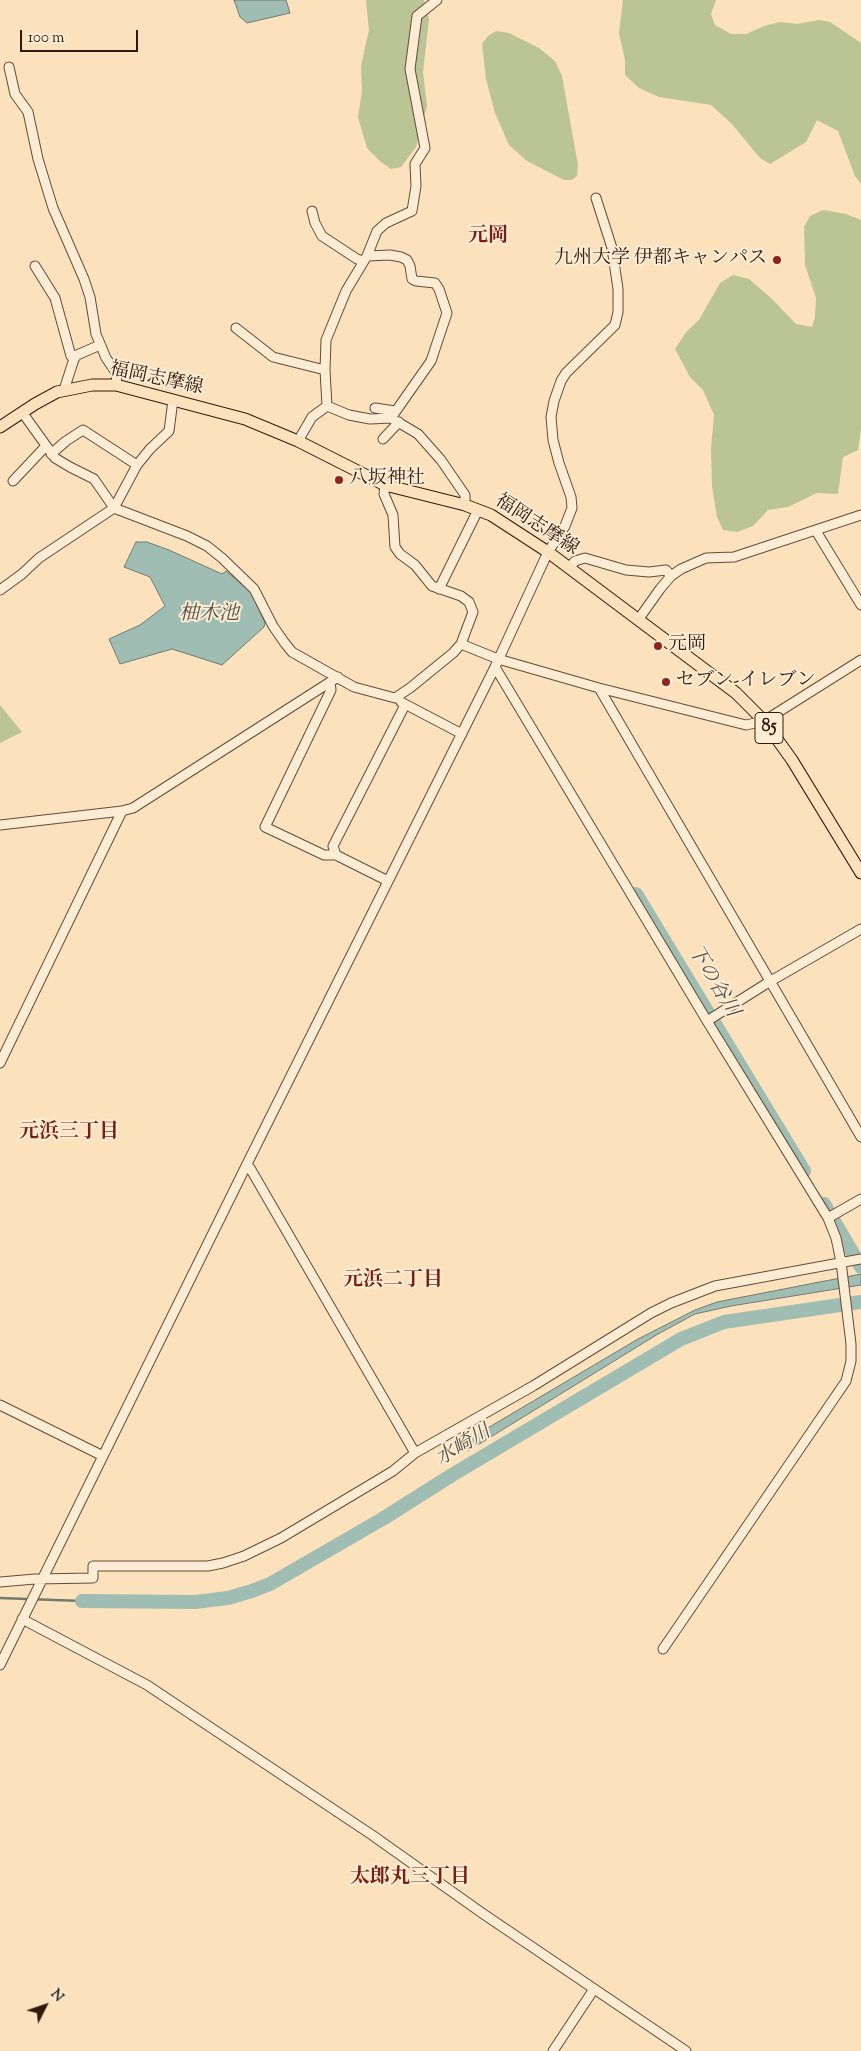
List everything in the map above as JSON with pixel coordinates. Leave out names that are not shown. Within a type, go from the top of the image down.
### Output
[{"type":"main road","name":"福岡志摩線","points":[[0,427],[45,398],[64,390],[92,385],[116,385],[244,419],[298,441],[385,485],[478,510],[512,528],[548,552],[736,693],[764,721],[792,760],[861,873]]},
{"type":"street","points":[[327,406],[326,340],[346,290],[365,258],[377,231],[386,223],[412,211],[416,186],[415,164],[425,148],[410,69],[411,60],[417,16],[436,0]]},
{"type":"street","points":[[9,66],[15,94],[28,112],[38,159],[53,208],[90,297],[93,324],[100,345],[117,374],[116,385]]},
{"type":"street","points":[[0,1665],[462,734],[548,552],[565,526],[572,508],[571,497],[553,440],[551,417],[554,402],[561,381],[566,373],[615,324],[618,312],[618,288],[612,248],[596,198]]},
{"type":"street","points":[[312,211],[315,223],[322,236],[357,259],[390,255],[407,260],[412,279],[435,283],[447,313],[431,361],[395,417],[384,439]]},
{"type":"street","points":[[36,266],[55,298],[70,356],[74,359]]},
{"type":"street","points":[[236,328],[273,357],[325,370]]},
{"type":"street","points":[[64,390],[77,355],[100,345]]},
{"type":"street","points":[[0,590],[22,574],[39,558],[114,508],[138,465],[150,449],[168,431],[173,400]]},
{"type":"street","points":[[327,406],[348,415],[370,419],[395,417]]},
{"type":"street","points":[[298,441],[312,417],[327,406]]},
{"type":"street","points":[[375,408],[395,417],[418,434],[441,460],[465,496],[465,506]]},
{"type":"street","points":[[22,412],[49,450],[70,467],[94,479],[114,508],[207,546],[254,589],[273,626],[292,652],[334,680],[354,688],[395,698],[462,734]]},
{"type":"street","points":[[13,481],[49,450],[83,430],[138,465]]},
{"type":"street","points":[[385,485],[384,494],[394,514],[395,546],[400,554],[415,565],[432,586],[461,596],[469,602],[472,612],[461,644],[453,653],[395,698]]},
{"type":"street","points":[[439,589],[478,510]]},
{"type":"street","points":[[638,620],[672,576],[681,569],[706,558],[734,557],[861,515]]},
{"type":"street","points":[[816,531],[861,605]]},
{"type":"street","points":[[570,568],[575,561],[584,558],[626,570],[649,572],[666,570],[672,576]]},
{"type":"street","points":[[461,644],[496,663],[746,725],[764,721],[861,660]]},
{"type":"street","points":[[496,663],[830,1216],[842,1265],[852,1344],[851,1361],[846,1381],[663,1649]]},
{"type":"street","points":[[0,825],[122,811],[133,808],[334,680]]},
{"type":"street","points":[[334,680],[331,690],[264,828],[324,855],[336,855],[388,880]]},
{"type":"street","points":[[600,688],[769,982],[861,1137]]},
{"type":"street","points":[[336,855],[333,846],[405,704]]},
{"type":"street","points":[[0,1063],[122,811]]},
{"type":"street","points":[[711,1018],[861,929]]},
{"type":"street","points":[[246,1166],[250,1168],[415,1453]]},
{"type":"street","points":[[830,1216],[861,1199]]},
{"type":"street","points":[[0,1582],[92,1578],[93,1566],[122,1564],[187,1566],[224,1564],[281,1538],[394,1472],[415,1453],[533,1386],[651,1313],[689,1295],[715,1286],[842,1265],[857,1260]]},
{"type":"street","points":[[0,1405],[103,1456]]},
{"type":"street","points":[[22,1619],[148,1685],[372,1834],[686,2051]]},
{"type":"street","points":[[554,2051],[594,1989]]},
{"type":"green space","points":[[366,0],[424,0],[429,19],[423,72],[427,106],[416,147],[401,167],[391,169],[367,148],[358,117],[362,91],[361,66],[369,30]]},
{"type":"green space","points":[[623,0],[716,0],[711,14],[715,25],[731,34],[746,34],[764,26],[780,22],[797,24],[819,20],[830,22],[861,43],[861,184],[855,176],[838,131],[817,120],[806,142],[770,164],[760,158],[732,124],[711,105],[659,97],[639,88],[625,75],[625,60],[619,33]]},
{"type":"green space","points":[[496,31],[509,33],[539,48],[555,61],[562,76],[578,165],[577,176],[572,180],[564,180],[527,161],[509,145],[495,113],[486,79],[482,44],[488,36]]},
{"type":"green space","points":[[823,210],[846,214],[861,220],[861,429],[858,450],[843,457],[838,494],[817,493],[788,507],[768,510],[753,526],[737,532],[723,530],[717,517],[712,487],[711,448],[714,415],[703,390],[690,377],[675,349],[687,331],[699,320],[720,283],[733,275],[749,279],[796,324],[812,327],[815,317],[816,298],[805,265],[804,227],[810,216]]},
{"type":"green space","points":[[0,705],[22,732],[0,743]]},
{"type":"water","points":[[234,0],[286,0],[290,13],[247,23],[240,17]]},
{"type":"water","name":"柚木池","points":[[136,542],[147,542],[169,550],[222,574],[226,571],[252,593],[265,623],[264,627],[222,665],[172,649],[120,664],[109,639],[140,625],[165,606],[150,577],[124,567]]},
{"type":"water","points":[[861,1274],[861,1285],[731,1306],[695,1314],[658,1334],[468,1451],[464,1442],[638,1339],[695,1310],[717,1302]]},
{"type":"waterway","name":"下の谷川","points":[[636,894],[804,1171]]},
{"type":"waterway","name":"下の谷川","points":[[824,1204],[861,1267]]},
{"type":"waterway","name":"水崎川","points":[[82,1601],[195,1602],[228,1598],[252,1591],[270,1584],[384,1518],[452,1475],[681,1339],[724,1322],[861,1302]]},
{"type":"waterway","points":[[0,1598],[82,1601]]},
{"type":"place","name":"九州大学 伊都キャンパス","points":[[777,260]]},
{"type":"place","name":"八坂神社","points":[[339,480]]},
{"type":"place","name":"元岡","points":[[658,646]]},
{"type":"place","name":"セブン-イレブン","points":[[666,682]]},
{"type":"district","name":"元岡","points":[[488,238]]},
{"type":"district","name":"元浜三丁目","points":[[69,1134]]},
{"type":"district","name":"元浜二丁目","points":[[393,1282]]},
{"type":"district","name":"太郎丸三丁目","points":[[410,1879]]}]
